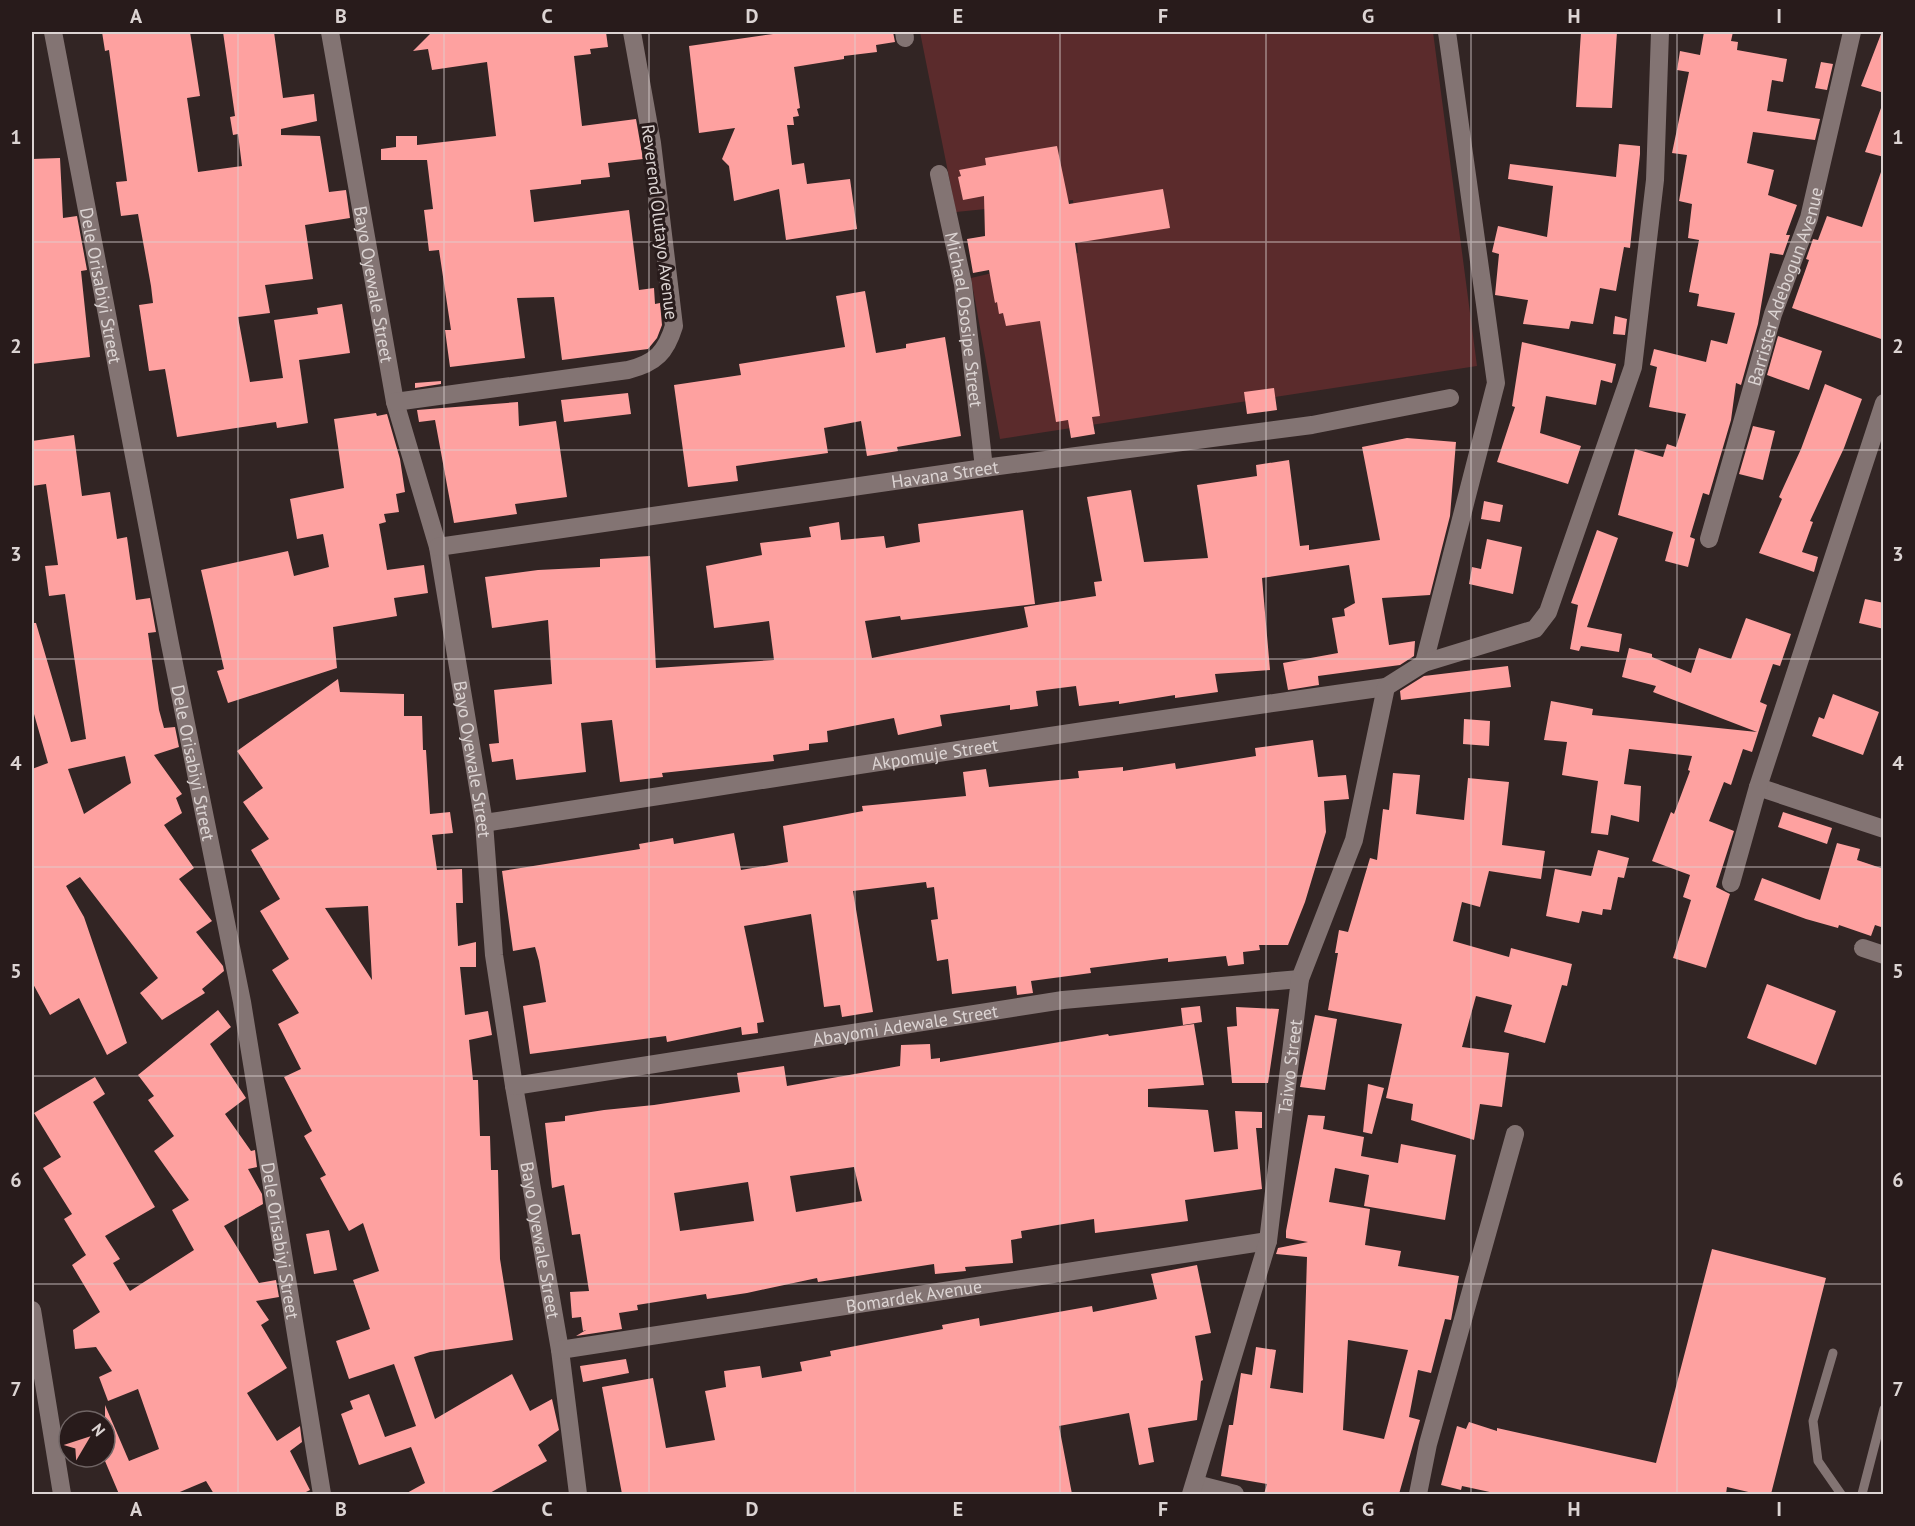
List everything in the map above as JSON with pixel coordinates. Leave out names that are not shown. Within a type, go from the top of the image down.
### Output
[{"type":"street","name":"Dele Orisabiyi Street","points":[[53,32],[170,644],[242,1002],[322,1494]]},
{"type":"street","name":"Bayo Oyewale Street","points":[[330,32],[395,402],[438,547],[484,823],[494,955],[514,1086],[560,1350],[578,1494]]},
{"type":"street","name":"Reverend Olutayo Avenue","points":[[395,402],[628,370],[657,359],[668,347],[674,326],[652,143],[632,32]]},
{"type":"street","points":[[1424,663],[1496,383],[1446,32]]},
{"type":"street","points":[[1386,687],[1424,663],[1535,629],[1548,612],[1633,368],[1655,180],[1660,32]]},
{"type":"street","name":"Barrister Adebogun Avenue","points":[[1709,539],[1773,314],[1809,218],[1852,32]]},
{"type":"street","name":"Michael Ososipe Street","points":[[939,174],[963,285],[984,468]]},
{"type":"street","name":"Havana Street","points":[[438,547],[984,468],[1312,425],[1450,398]]},
{"type":"street","points":[[1731,883],[1758,787],[1884,403]]},
{"type":"street","name":"Akpomuje Street","points":[[484,823],[952,752],[1065,732],[1386,687]]},
{"type":"street","name":"Taiwo Street","points":[[1194,1489],[1268,1241],[1299,979],[1354,840],[1386,687]]},
{"type":"street","points":[[1758,787],[1884,829]]},
{"type":"street","points":[[1863,948],[1884,955]]},
{"type":"street","name":"Abayomi Adewale Street","points":[[514,1086],[1063,1000],[1299,979]]},
{"type":"street","points":[[1418,1494],[1428,1444],[1515,1134]]},
{"type":"street","name":"Bomardek Avenue","points":[[560,1350],[1268,1241]]},
{"type":"street","points":[[32,1310],[62,1494]]},
{"type":"street","points":[[1194,1489],[1235,1494]]},
{"type":"lane","points":[[1833,1353],[1813,1421],[1818,1461],[1841,1494]]},
{"type":"lane","points":[[1862,1494],[1884,1409]]},
{"type":"shaded area","points":[[920,32],[1433,32],[1477,366],[1000,439],[971,278],[1078,253],[1073,200],[956,212]]},
{"type":"building","points":[[102,32],[190,32],[200,96],[187,98],[198,172],[242,166],[238,134],[233,135],[230,117],[235,116],[223,32],[274,32],[283,98],[314,94],[317,121],[281,129],[281,135],[320,136],[329,192],[346,190],[350,218],[305,225],[313,279],[265,285],[270,313],[238,317],[250,382],[283,378],[274,320],[318,314],[317,308],[342,304],[350,353],[299,360],[308,423],[277,428],[276,422],[177,437],[165,369],[149,371],[139,305],[153,303],[151,286],[138,214],[121,216],[116,182],[127,181],[109,50],[105,51]]},
{"type":"building","points":[[432,32],[606,32],[608,47],[590,49],[591,54],[574,56],[582,126],[636,119],[643,159],[608,163],[610,177],[581,180],[581,184],[530,190],[534,222],[629,210],[639,290],[654,288],[655,304],[660,303],[662,325],[657,338],[648,349],[562,360],[554,297],[517,298],[525,358],[450,367],[445,330],[451,330],[439,250],[429,251],[424,210],[433,209],[427,160],[381,160],[381,149],[396,147],[396,136],[417,136],[417,145],[496,136],[487,62],[432,70],[428,49],[413,51]]},
{"type":"building","points":[[772,32],[893,32],[895,42],[876,45],[877,52],[844,56],[844,59],[794,67],[800,108],[797,109],[799,116],[793,117],[794,125],[787,125],[792,165],[804,163],[807,184],[850,179],[857,229],[786,240],[779,189],[734,201],[729,166],[722,159],[735,128],[699,133],[689,46],[773,34]]},
{"type":"building","points":[[1581,32],[1617,32],[1612,108],[1576,107]]},
{"type":"building","points":[[1704,32],[1733,32],[1731,41],[1738,42],[1737,50],[1787,59],[1783,82],[1772,80],[1767,111],[1820,119],[1815,140],[1753,132],[1747,163],[1774,170],[1768,195],[1797,205],[1786,235],[1790,235],[1783,255],[1770,253],[1758,324],[1741,385],[1736,383],[1731,420],[1709,495],[1703,493],[1690,537],[1695,539],[1688,567],[1665,561],[1673,532],[1618,515],[1635,449],[1663,457],[1667,444],[1676,447],[1686,414],[1649,407],[1657,367],[1650,365],[1654,349],[1706,362],[1711,340],[1727,344],[1735,313],[1697,306],[1699,294],[1689,292],[1699,240],[1688,238],[1692,204],[1679,201],[1687,155],[1672,153],[1689,72],[1677,70],[1680,51],[1700,55]]},
{"type":"building","points":[[1881,34],[1884,35],[1884,93],[1861,86]]},
{"type":"building","points":[[1821,62],[1833,64],[1827,90],[1815,88]]},
{"type":"building","points":[[1881,108],[1884,108],[1884,157],[1865,152]]},
{"type":"building","points":[[1619,144],[1640,146],[1640,154],[1630,248],[1624,247],[1616,291],[1600,288],[1593,324],[1571,321],[1569,329],[1523,324],[1528,300],[1495,295],[1499,254],[1492,252],[1498,226],[1547,237],[1553,186],[1508,179],[1510,164],[1616,177]]},
{"type":"building","points":[[1057,146],[1069,204],[1163,189],[1170,228],[1075,243],[1100,416],[1092,417],[1095,434],[1071,438],[1068,420],[1056,422],[1040,321],[1006,326],[1003,313],[999,314],[997,302],[995,303],[989,270],[973,273],[967,239],[985,236],[984,196],[963,200],[958,177],[961,176],[959,170],[986,165],[985,158]]},
{"type":"building","points":[[60,158],[63,218],[77,216],[87,270],[81,271],[90,357],[32,364],[32,159]]},
{"type":"building","points":[[1881,172],[1884,172],[1884,340],[1792,308],[1809,260],[1806,259],[1813,239],[1818,240],[1827,216],[1862,227]]},
{"type":"building","points":[[865,291],[876,353],[906,348],[906,344],[945,337],[961,436],[897,447],[898,451],[867,456],[861,421],[824,428],[828,453],[736,466],[738,481],[688,487],[674,385],[741,375],[739,364],[845,347],[836,296]]},
{"type":"building","points":[[1615,316],[1627,319],[1625,335],[1613,334]]},
{"type":"building","points":[[1778,336],[1822,351],[1809,390],[1767,375]]},
{"type":"building","points":[[1522,342],[1616,364],[1612,383],[1601,380],[1596,405],[1546,396],[1540,433],[1581,446],[1568,484],[1497,462],[1515,407],[1512,406]]},
{"type":"building","points":[[441,381],[441,384],[415,388],[415,383]]},
{"type":"building","points":[[1825,384],[1862,399],[1844,448],[1810,521],[1813,522],[1802,552],[1818,557],[1814,572],[1759,553]]},
{"type":"building","points":[[1274,388],[1277,410],[1247,414],[1244,392]]},
{"type":"building","points":[[628,393],[631,414],[564,422],[561,400]]},
{"type":"building","points":[[518,402],[519,426],[556,421],[567,497],[515,504],[517,514],[454,523],[435,420],[419,422],[417,410]]},
{"type":"building","points":[[376,413],[377,416],[387,414],[400,459],[405,492],[396,494],[399,512],[384,514],[386,522],[379,524],[387,570],[424,565],[428,593],[394,598],[397,616],[333,627],[337,668],[228,703],[217,671],[224,669],[201,570],[288,551],[294,576],[329,567],[323,534],[297,539],[290,499],[344,488],[334,419]]},
{"type":"building","points":[[1753,426],[1775,431],[1763,480],[1739,474]]},
{"type":"building","points":[[74,435],[82,496],[110,492],[117,539],[127,537],[136,600],[150,598],[156,632],[148,633],[159,710],[164,728],[175,727],[179,747],[154,755],[182,794],[176,798],[182,813],[164,825],[194,868],[179,879],[212,921],[196,932],[223,966],[224,971],[202,989],[205,993],[162,1020],[140,993],[158,978],[80,877],[66,886],[84,917],[127,1043],[107,1055],[79,998],[50,1015],[32,982],[32,769],[48,763],[32,707],[32,623],[36,623],[71,742],[86,739],[65,594],[49,596],[45,566],[58,565],[46,484],[32,486],[32,441]],"holes":[[[125,756],[131,783],[84,814],[68,769]]]},
{"type":"building","points":[[1407,438],[1456,442],[1450,516],[1430,595],[1382,598],[1389,645],[1415,641],[1414,656],[1400,665],[1318,676],[1319,685],[1288,690],[1283,663],[1338,653],[1332,618],[1345,616],[1344,609],[1355,603],[1349,565],[1262,578],[1270,670],[1215,674],[1218,692],[1175,698],[1175,695],[1119,704],[1119,701],[1079,706],[1076,686],[1036,691],[1038,706],[1010,710],[1010,705],[940,715],[942,726],[898,735],[894,718],[827,731],[828,742],[809,744],[809,750],[773,755],[774,761],[662,773],[663,777],[620,782],[612,720],[581,723],[586,772],[516,780],[513,759],[492,762],[489,744],[499,743],[494,690],[552,684],[548,620],[492,628],[485,577],[538,570],[600,567],[600,559],[650,556],[656,668],[774,660],[769,621],[714,628],[706,566],[762,555],[760,543],[811,537],[809,527],[839,522],[841,540],[884,536],[886,548],[920,542],[918,524],[1023,510],[1035,604],[901,620],[900,616],[865,621],[872,658],[1028,627],[1024,607],[1096,596],[1094,582],[1102,581],[1087,497],[1131,490],[1144,562],[1208,558],[1197,485],[1257,476],[1256,465],[1289,460],[1300,546],[1309,545],[1309,550],[1380,540],[1362,447]]},
{"type":"building","points":[[1484,501],[1503,505],[1500,522],[1481,519]]},
{"type":"building","points":[[1597,530],[1618,538],[1587,627],[1622,634],[1619,652],[1581,646],[1579,651],[1570,649],[1578,605],[1571,603]]},
{"type":"building","points":[[1487,539],[1522,547],[1513,594],[1469,584],[1472,567],[1481,569]]},
{"type":"building","points":[[1865,599],[1884,603],[1884,629],[1859,623]]},
{"type":"building","points":[[1746,618],[1791,634],[1780,666],[1773,664],[1760,702],[1767,705],[1752,752],[1743,749],[1731,785],[1724,782],[1709,821],[1734,831],[1716,887],[1730,894],[1706,968],[1673,958],[1691,900],[1683,897],[1690,875],[1652,861],[1671,812],[1674,814],[1690,771],[1688,770],[1692,756],[1629,749],[1624,784],[1641,786],[1639,822],[1611,815],[1608,835],[1591,833],[1598,781],[1562,775],[1567,742],[1544,740],[1551,701],[1593,709],[1592,715],[1757,732],[1653,692],[1656,686],[1622,677],[1629,648],[1652,654],[1652,657],[1691,673],[1699,648],[1731,659]]},
{"type":"building","points":[[1508,666],[1511,687],[1401,700],[1400,691],[1424,676]]},
{"type":"building","points":[[338,679],[340,692],[404,694],[404,716],[422,716],[430,814],[450,812],[453,833],[432,835],[437,870],[462,869],[463,903],[456,903],[458,946],[476,942],[476,967],[460,967],[465,1015],[488,1011],[492,1035],[469,1040],[473,1080],[478,1080],[480,1136],[490,1136],[491,1170],[498,1170],[500,1259],[513,1340],[430,1352],[414,1357],[435,1419],[512,1374],[530,1411],[552,1399],[559,1430],[538,1445],[547,1461],[488,1494],[405,1494],[425,1483],[411,1447],[359,1465],[341,1414],[353,1409],[350,1401],[369,1394],[385,1437],[416,1426],[394,1364],[349,1379],[336,1341],[370,1329],[353,1280],[379,1271],[363,1223],[349,1231],[320,1178],[326,1175],[304,1136],[312,1131],[284,1077],[301,1069],[278,1024],[299,1013],[272,970],[289,959],[260,911],[280,899],[251,850],[269,839],[243,802],[263,788],[237,751]],"holes":[[[368,906],[372,980],[325,908]]]},
{"type":"building","points":[[1833,694],[1879,712],[1863,755],[1812,736],[1819,717],[1824,719]]},
{"type":"building","points":[[1464,719],[1490,721],[1489,746],[1463,744]]},
{"type":"building","points":[[1313,740],[1318,777],[1346,775],[1349,799],[1324,801],[1326,832],[1305,902],[1288,945],[1259,945],[1260,950],[1243,952],[1244,964],[1228,966],[1226,956],[1168,962],[1168,958],[1090,968],[1091,973],[1031,981],[1033,993],[1017,995],[1016,986],[952,994],[948,959],[937,961],[931,920],[938,919],[934,887],[927,888],[926,882],[853,891],[873,1012],[842,1017],[840,1005],[824,1007],[811,914],[744,926],[764,1022],[757,1023],[758,1033],[742,1035],[741,1027],[667,1042],[666,1036],[530,1054],[523,1006],[546,1002],[535,947],[513,951],[502,871],[640,849],[639,844],[673,838],[674,844],[734,833],[741,870],[788,862],[783,826],[863,811],[862,806],[966,796],[963,772],[986,769],[989,787],[1079,778],[1078,771],[1123,767],[1123,771],[1175,763],[1176,769],[1256,756],[1255,748]]},
{"type":"building","points":[[1393,773],[1420,775],[1416,814],[1464,820],[1468,778],[1509,782],[1502,845],[1545,851],[1541,879],[1489,871],[1480,907],[1462,902],[1453,941],[1509,957],[1511,948],[1572,964],[1567,986],[1562,985],[1545,1043],[1504,1032],[1512,1005],[1476,996],[1462,1047],[1509,1053],[1502,1107],[1480,1104],[1474,1140],[1411,1120],[1413,1104],[1386,1098],[1402,1024],[1328,1010],[1338,953],[1335,953],[1339,930],[1348,932],[1370,858],[1377,860],[1383,809],[1389,810]]},
{"type":"building","points":[[1783,812],[1832,828],[1827,844],[1778,827]]},
{"type":"building","points":[[1837,843],[1860,849],[1857,860],[1884,869],[1884,928],[1875,925],[1871,936],[1839,925],[1838,928],[1806,919],[1754,900],[1762,878],[1820,900]]},
{"type":"building","points":[[1598,850],[1629,858],[1624,878],[1618,877],[1611,910],[1603,909],[1602,915],[1582,911],[1579,923],[1546,916],[1555,869],[1591,876]]},
{"type":"building","points":[[1767,984],[1836,1011],[1816,1065],[1747,1038]]},
{"type":"building","points":[[1200,1006],[1202,1022],[1183,1025],[1181,1008]]},
{"type":"building","points":[[1236,1007],[1279,1009],[1268,1083],[1232,1083],[1227,1027],[1237,1026]]},
{"type":"building","points":[[218,1010],[231,1027],[210,1044],[246,1098],[225,1114],[251,1151],[255,1150],[257,1167],[248,1169],[262,1194],[263,1204],[224,1226],[259,1283],[276,1280],[279,1297],[256,1301],[269,1320],[261,1325],[287,1368],[247,1393],[277,1441],[300,1426],[302,1442],[290,1451],[310,1490],[302,1494],[214,1494],[206,1481],[175,1494],[119,1494],[108,1469],[117,1469],[117,1433],[129,1461],[159,1449],[138,1389],[108,1401],[99,1377],[112,1371],[96,1347],[75,1349],[73,1330],[100,1312],[72,1265],[86,1255],[64,1219],[72,1214],[43,1168],[61,1157],[34,1113],[95,1077],[105,1094],[93,1102],[155,1207],[105,1236],[120,1259],[113,1263],[130,1291],[194,1250],[172,1210],[189,1200],[154,1151],[174,1136],[148,1100],[154,1096],[138,1075]]},
{"type":"building","points":[[1315,1015],[1337,1019],[1325,1090],[1300,1087]]},
{"type":"building","points":[[1194,1024],[1204,1085],[1148,1089],[1148,1107],[1208,1110],[1214,1152],[1238,1149],[1235,1111],[1262,1112],[1262,1128],[1256,1128],[1262,1189],[1185,1200],[1188,1221],[1095,1233],[1094,1219],[1021,1231],[1022,1238],[1011,1240],[1013,1263],[965,1267],[966,1271],[935,1274],[934,1264],[818,1282],[817,1278],[707,1299],[706,1294],[637,1305],[638,1310],[619,1313],[622,1329],[576,1336],[586,1330],[583,1331],[581,1317],[572,1318],[570,1292],[589,1291],[580,1234],[572,1235],[564,1185],[552,1188],[545,1123],[565,1121],[565,1116],[740,1092],[737,1073],[784,1066],[787,1086],[900,1066],[901,1045],[930,1044],[931,1059],[940,1058],[940,1062],[1108,1034],[1109,1036]],"holes":[[[854,1167],[862,1201],[796,1212],[790,1176]],[[748,1182],[754,1221],[680,1231],[674,1193]]]},
{"type":"building","points":[[1368,1084],[1384,1088],[1372,1134],[1363,1132]]},
{"type":"building","points":[[1308,1115],[1325,1116],[1323,1129],[1364,1137],[1361,1156],[1398,1163],[1401,1144],[1456,1155],[1445,1220],[1364,1206],[1369,1175],[1335,1168],[1329,1202],[1370,1209],[1365,1245],[1401,1251],[1398,1266],[1459,1276],[1451,1320],[1445,1319],[1431,1373],[1418,1370],[1409,1417],[1420,1420],[1399,1494],[1264,1494],[1267,1484],[1221,1476],[1229,1425],[1233,1425],[1241,1373],[1252,1375],[1256,1347],[1276,1350],[1270,1388],[1303,1393],[1307,1257],[1276,1254],[1278,1248],[1308,1242],[1286,1238]],"holes":[[[1348,1340],[1408,1350],[1384,1439],[1343,1430]]]},
{"type":"building","points":[[329,1230],[337,1270],[314,1274],[306,1234]]},
{"type":"building","points":[[1712,1249],[1826,1278],[1771,1494],[1757,1494],[1727,1487],[1726,1494],[1499,1494],[1462,1486],[1461,1490],[1441,1485],[1457,1426],[1466,1429],[1469,1422],[1497,1431],[1497,1428],[1656,1463]]},
{"type":"building","points":[[1197,1265],[1211,1333],[1195,1336],[1203,1380],[1201,1381],[1197,1420],[1148,1428],[1154,1462],[1139,1465],[1129,1413],[1059,1426],[1072,1494],[622,1494],[602,1387],[653,1378],[666,1448],[715,1440],[705,1391],[726,1387],[724,1371],[760,1366],[762,1378],[802,1371],[800,1362],[831,1356],[830,1351],[943,1329],[942,1325],[979,1318],[980,1326],[1092,1306],[1093,1312],[1157,1299],[1151,1274]]},
{"type":"building","points":[[626,1359],[629,1373],[583,1382],[580,1366]]}]
